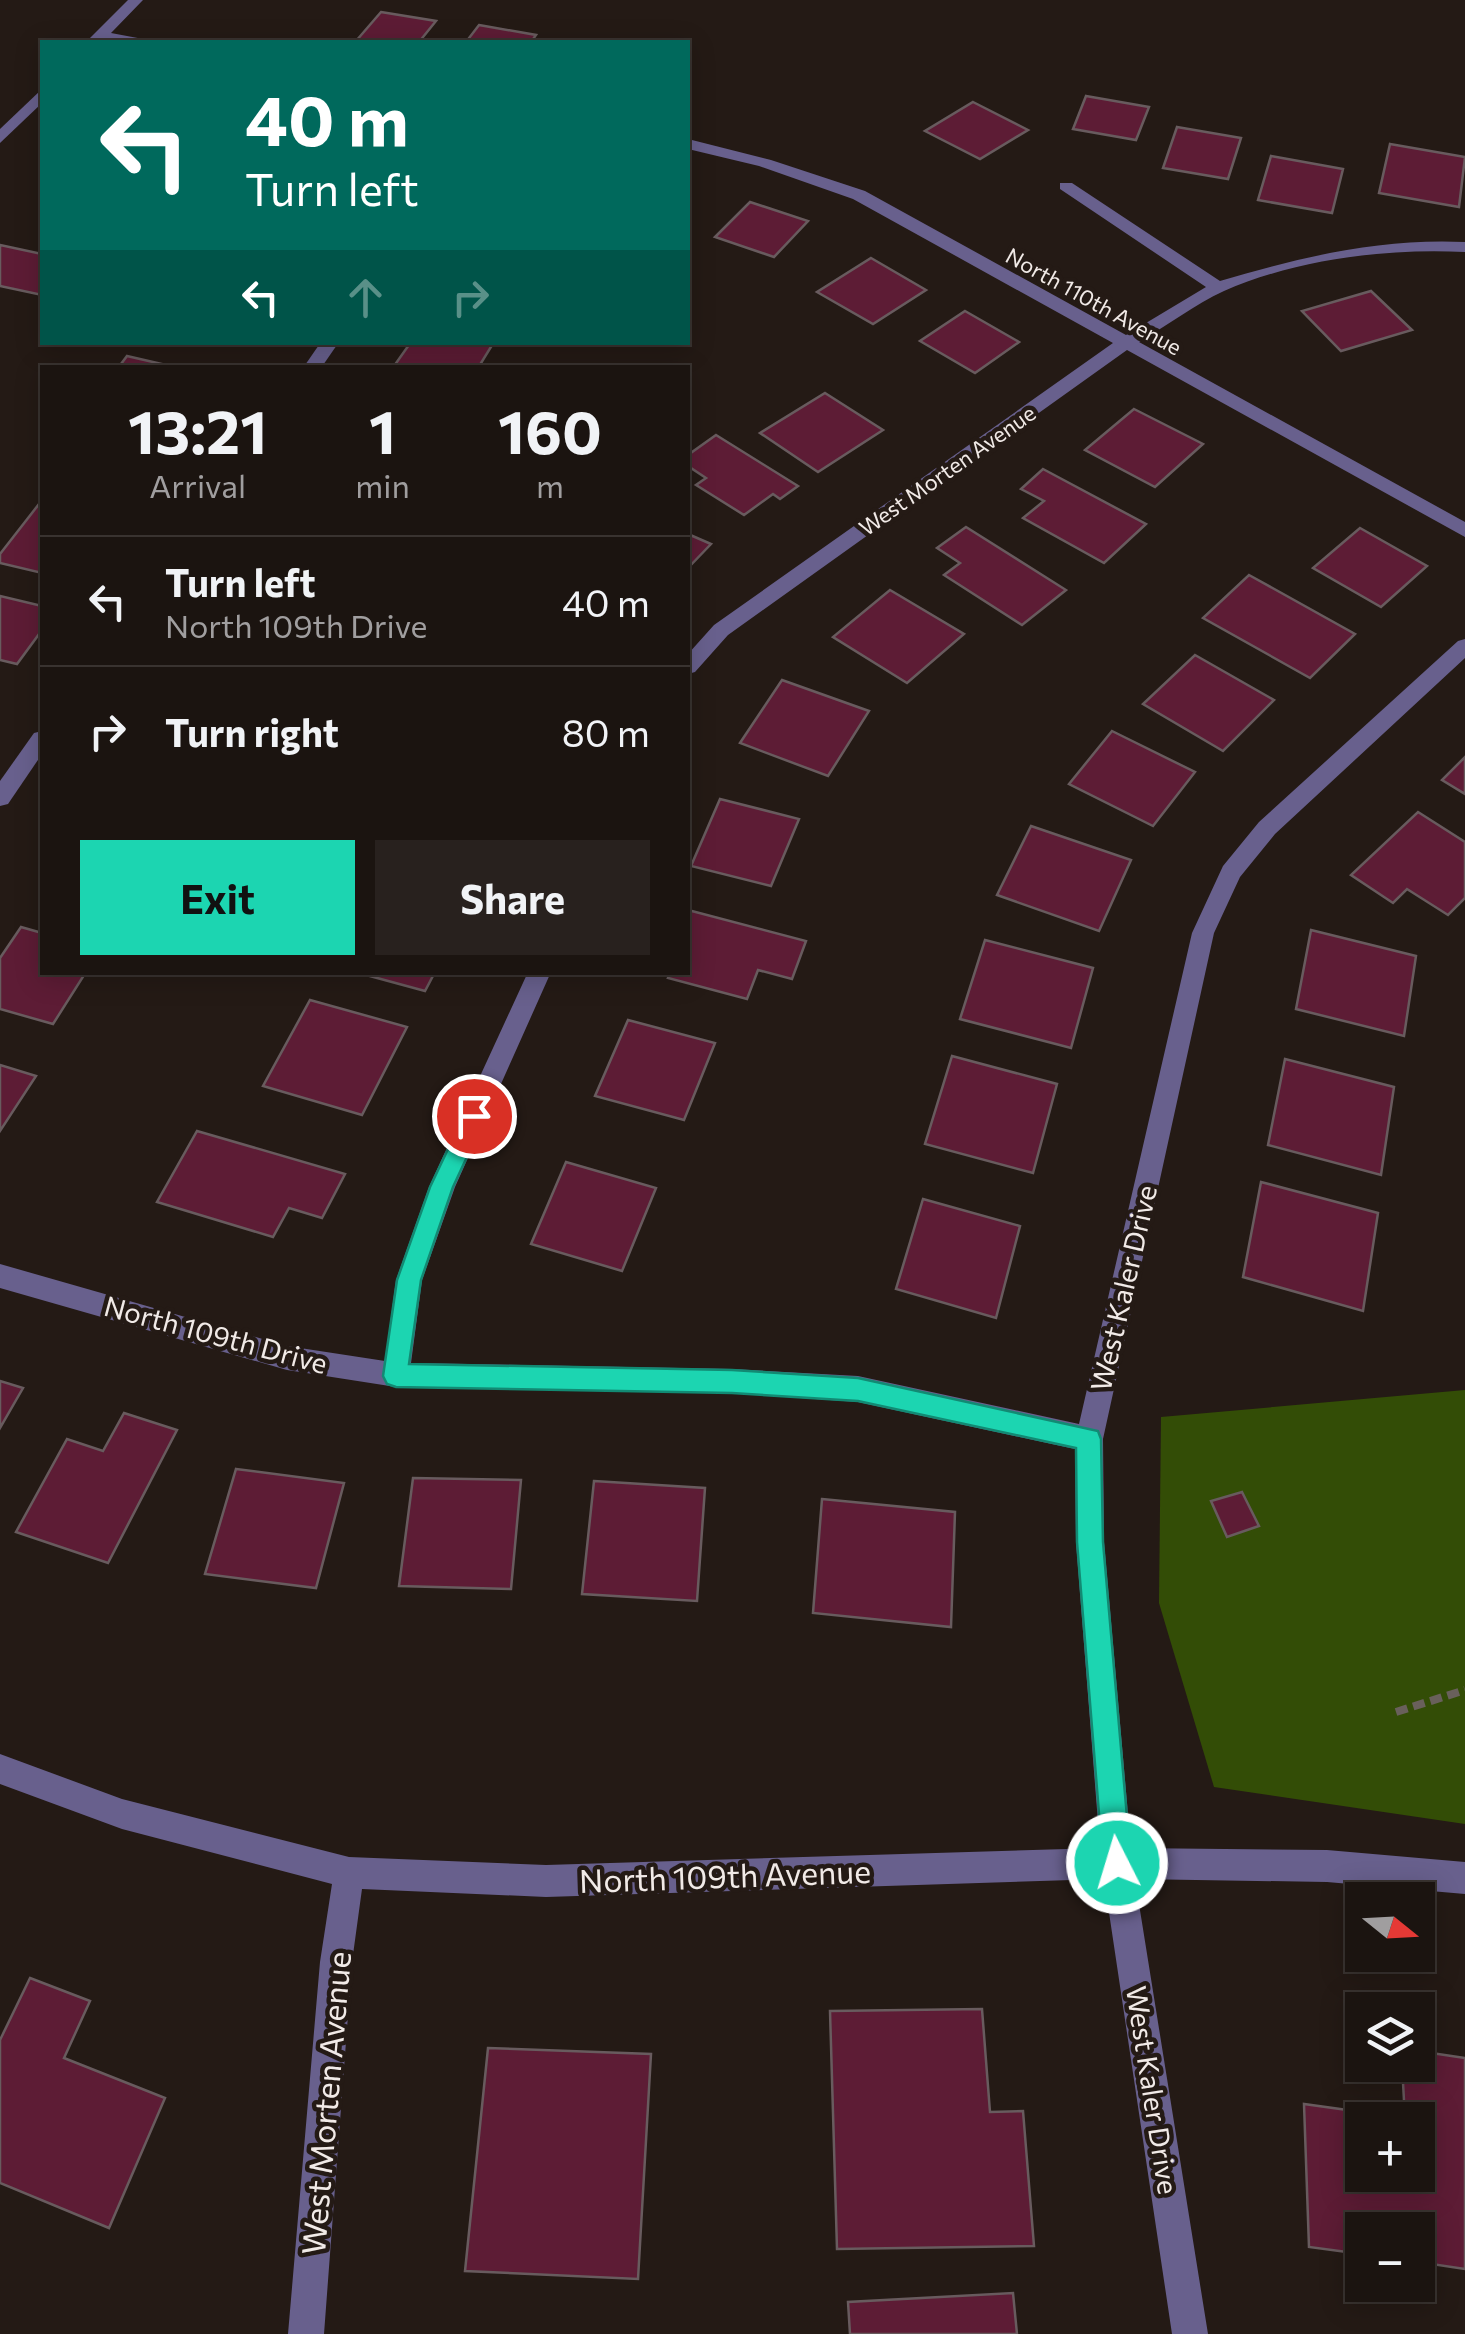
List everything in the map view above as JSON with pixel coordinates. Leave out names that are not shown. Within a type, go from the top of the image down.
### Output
[{"type":"street","points":[[97,39],[136,0]]},
{"type":"street","points":[[0,138],[40,96]]},
{"type":"street","name":"North 110th Avenue","points":[[690,144],[766,162],[859,195],[1465,530]]},
{"type":"street","points":[[1066,186],[1218,287]]},
{"type":"street","name":"West Morten Avenue","points":[[690,665],[721,630],[1124,344],[1218,287],[1315,258],[1424,244],[1465,247]]},
{"type":"street","name":"West Kaler Drive","points":[[1190,2334],[1117,1863],[1090,1542],[1089,1439],[1203,933],[1231,872],[1267,828],[1465,646]]},
{"type":"street","points":[[0,798],[40,743]]},
{"type":"street","points":[[396,1376],[409,1280],[442,1187],[539,975]]},
{"type":"street","name":"North 109th Drive","points":[[0,1276],[287,1358],[396,1376],[732,1381],[858,1389],[1089,1439]]},
{"type":"street","name":"North 109th Avenue","points":[[0,1769],[122,1814],[349,1873],[546,1881],[1117,1863],[1326,1866],[1465,1878]]},
{"type":"street","name":"West Morten Avenue","points":[[306,2334],[336,1962],[349,1873]]},
{"type":"path","points":[[1396,1712],[1465,1690]]},
{"type":"green space","points":[[1465,1390],[1465,1824],[1214,1787],[1159,1603],[1161,1417]]},
{"type":"building","points":[[381,12],[436,21],[421,40],[357,40]]},
{"type":"building","points":[[479,25],[536,35],[532,40],[468,40]]},
{"type":"building","points":[[1086,96],[1149,107],[1136,140],[1073,129]]},
{"type":"building","points":[[973,102],[1028,130],[980,159],[925,131]]},
{"type":"building","points":[[1177,127],[1241,138],[1228,179],[1163,168]]},
{"type":"building","points":[[1390,144],[1465,157],[1459,207],[1379,193]]},
{"type":"building","points":[[1271,156],[1343,169],[1332,213],[1258,200]]},
{"type":"building","points":[[750,202],[808,221],[774,257],[715,237]]},
{"type":"building","points":[[0,245],[40,254],[40,295],[0,286]]},
{"type":"building","points":[[871,258],[926,290],[873,324],[817,292]]},
{"type":"building","points":[[1371,291],[1412,330],[1341,351],[1302,311]]},
{"type":"building","points":[[965,311],[1019,342],[975,373],[920,341]]},
{"type":"building","points":[[409,345],[492,345],[480,365],[395,365]]},
{"type":"building","points":[[127,356],[166,365],[120,365]]},
{"type":"building","points":[[825,393],[883,430],[818,472],[760,433]]},
{"type":"building","points":[[1134,409],[1203,444],[1155,487],[1085,450]]},
{"type":"building","points":[[716,435],[798,486],[780,499],[773,494],[744,515],[696,485],[706,478],[690,467],[690,454]]},
{"type":"building","points":[[1043,469],[1146,524],[1104,563],[1023,518],[1044,501],[1021,489]]},
{"type":"building","points":[[39,504],[40,573],[0,563],[0,554]]},
{"type":"building","points":[[966,527],[1066,590],[1022,625],[944,575],[960,563],[937,548]]},
{"type":"building","points":[[1360,528],[1427,566],[1381,607],[1313,568]]},
{"type":"building","points":[[690,535],[711,544],[690,566]]},
{"type":"building","points":[[1249,575],[1355,634],[1310,678],[1203,618]]},
{"type":"building","points":[[890,590],[964,634],[907,683],[833,637]]},
{"type":"building","points":[[0,596],[40,606],[40,633],[17,664],[0,660]]},
{"type":"building","points":[[1195,655],[1274,700],[1223,751],[1143,704]]},
{"type":"building","points":[[782,680],[869,711],[828,776],[740,743]]},
{"type":"building","points":[[1112,731],[1195,772],[1153,826],[1069,784]]},
{"type":"building","points":[[1465,757],[1465,794],[1442,780]]},
{"type":"building","points":[[720,799],[799,819],[771,886],[691,866]]},
{"type":"building","points":[[1418,812],[1465,842],[1465,898],[1448,915],[1407,889],[1393,903],[1351,875]]},
{"type":"building","points":[[1031,826],[1131,860],[1099,931],[997,895]]},
{"type":"building","points":[[690,911],[806,941],[792,979],[758,970],[747,999],[668,978],[690,975]]},
{"type":"building","points":[[21,927],[40,932],[40,975],[84,975],[53,1024],[0,1009],[0,958]]},
{"type":"building","points":[[1311,930],[1416,956],[1404,1036],[1296,1009]]},
{"type":"building","points":[[985,940],[1093,968],[1071,1048],[960,1019]]},
{"type":"building","points":[[366,975],[433,975],[425,991]]},
{"type":"building","points":[[310,1000],[407,1027],[362,1115],[263,1086]]},
{"type":"building","points":[[628,1020],[715,1043],[684,1120],[595,1096]]},
{"type":"building","points":[[952,1056],[1057,1084],[1033,1173],[925,1144]]},
{"type":"building","points":[[1285,1059],[1394,1087],[1381,1175],[1268,1145]]},
{"type":"building","points":[[0,1065],[36,1076],[0,1131]]},
{"type":"building","points":[[197,1131],[345,1174],[322,1218],[289,1208],[273,1237],[157,1202]]},
{"type":"building","points":[[566,1162],[656,1188],[622,1271],[531,1244]]},
{"type":"building","points":[[1261,1182],[1378,1213],[1363,1311],[1243,1277]]},
{"type":"building","points":[[923,1199],[1020,1226],[996,1318],[896,1289]]},
{"type":"building","points":[[0,1381],[23,1388],[0,1428]]},
{"type":"building","points":[[124,1413],[177,1430],[108,1563],[16,1532],[67,1439],[103,1451]]},
{"type":"building","points":[[236,1469],[344,1483],[316,1588],[205,1574]]},
{"type":"building","points":[[413,1478],[521,1480],[511,1589],[399,1586]]},
{"type":"building","points":[[594,1481],[705,1488],[697,1601],[582,1594]]},
{"type":"building","points":[[1242,1492],[1259,1526],[1227,1537],[1211,1501]]},
{"type":"building","points":[[822,1499],[955,1512],[951,1627],[813,1613]]},
{"type":"building","points":[[30,1978],[90,2001],[64,2058],[165,2098],[109,2228],[0,2183],[0,2040]]},
{"type":"building","points":[[982,2009],[990,2112],[1023,2111],[1034,2246],[837,2249],[830,2011]]},
{"type":"building","points":[[488,2048],[651,2054],[638,2279],[465,2271]]},
{"type":"building","points":[[1435,2054],[1465,2058],[1465,2269],[1435,2265],[1435,2212],[1345,2212],[1345,2252],[1309,2247],[1304,2104],[1345,2110],[1345,2192],[1435,2192],[1435,2102],[1404,2102],[1403,2082],[1435,2082]]},
{"type":"building","points":[[1013,2293],[1017,2334],[850,2334],[848,2302]]},
{"type":"route","points":[[474,1116],[442,1187],[409,1280],[396,1376],[732,1381],[858,1389],[1089,1439],[1090,1542],[1117,1863]]}]
